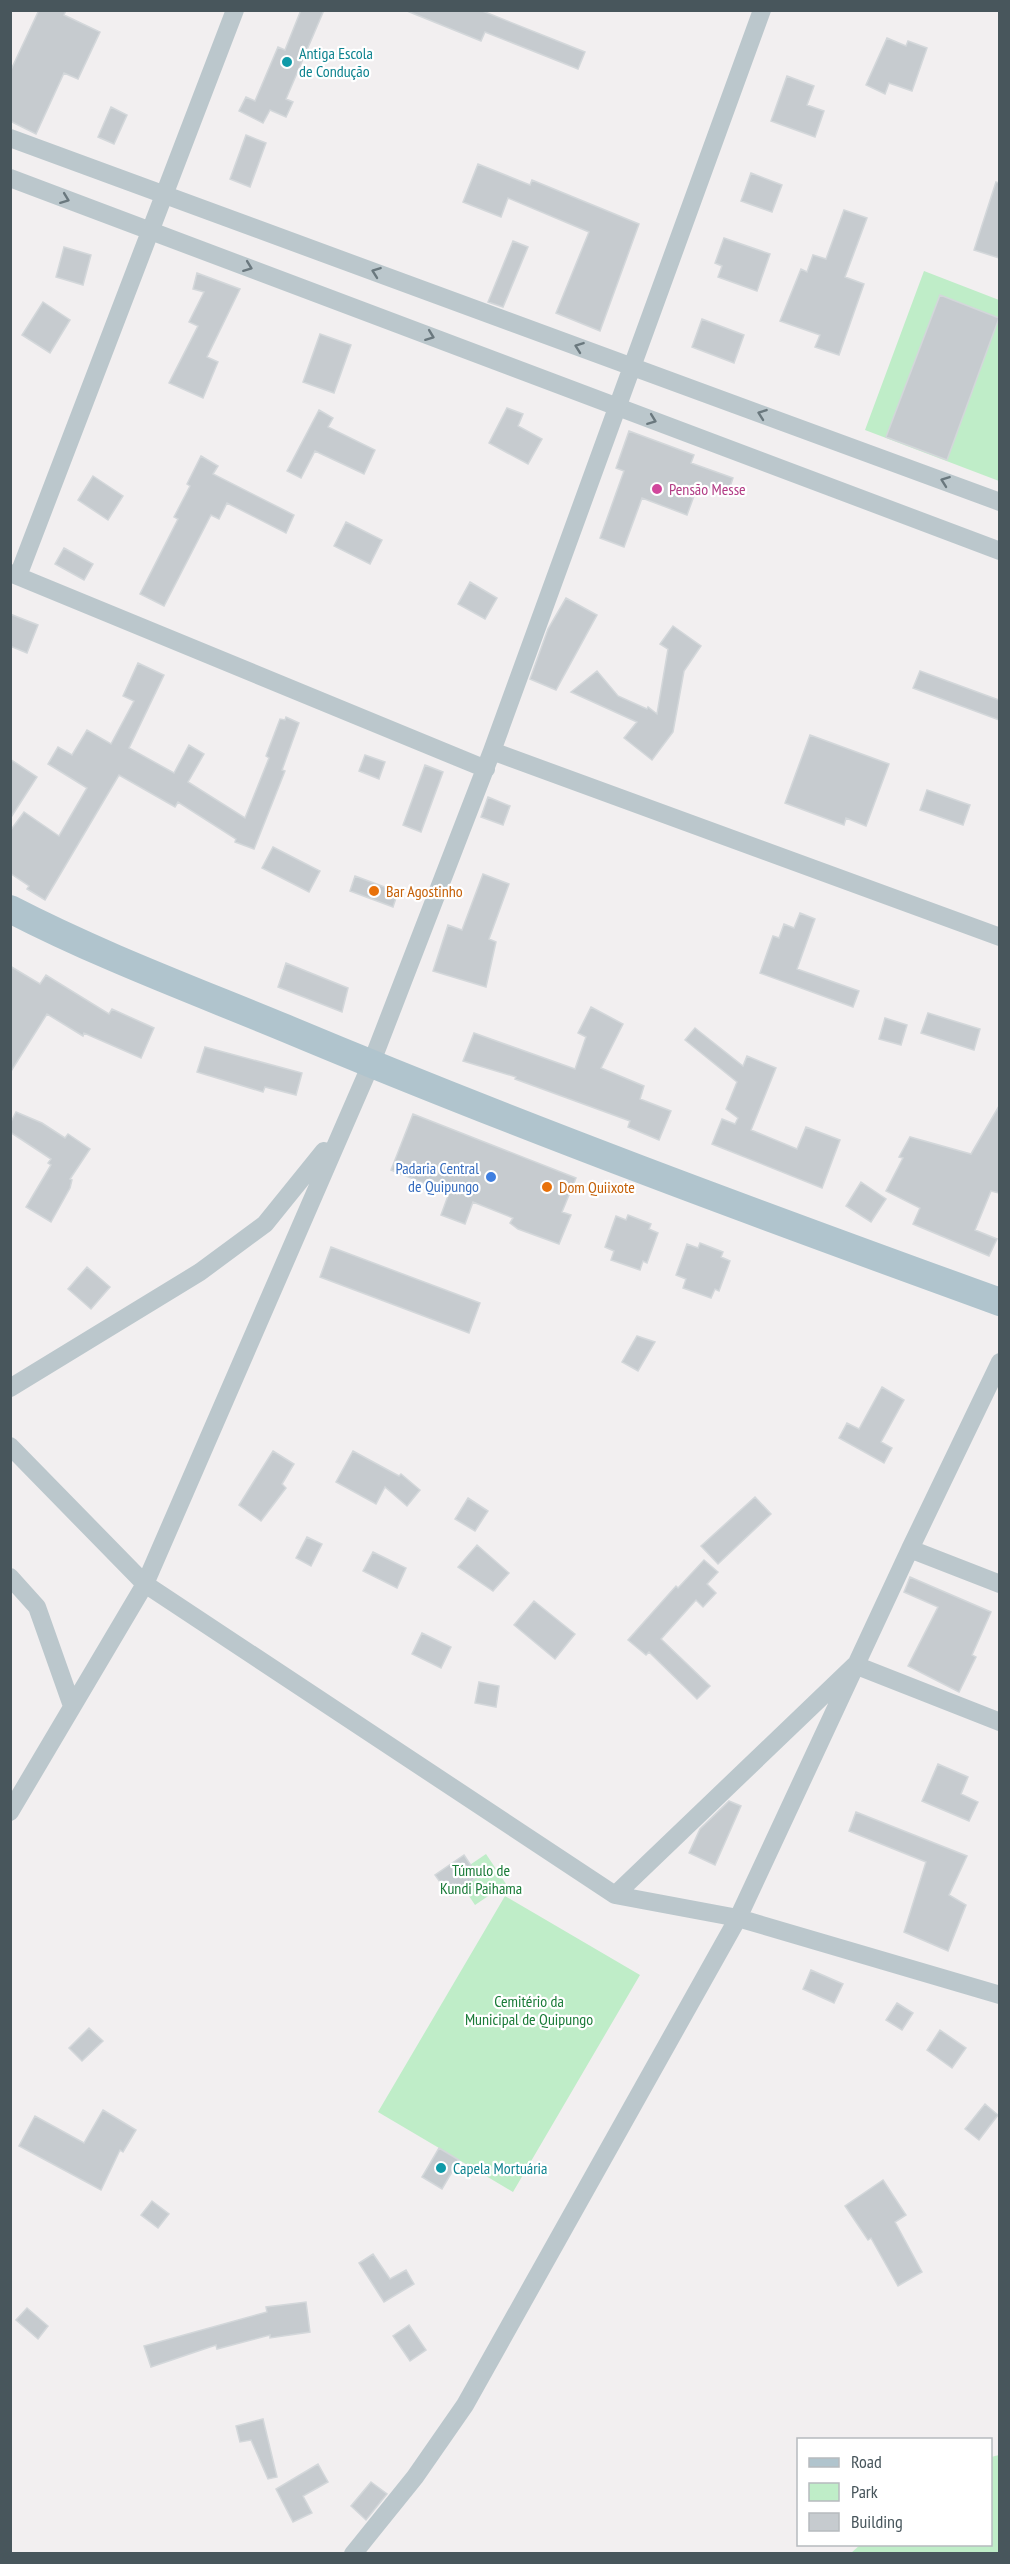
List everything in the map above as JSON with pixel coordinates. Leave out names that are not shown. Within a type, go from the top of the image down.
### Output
[{"type":"main road","points":[[10,909],[85,945],[371,1064],[639,1171],[999,1302]]},
{"type":"street","points":[[236,10],[14,575],[486,769]]},
{"type":"street","points":[[10,1812],[145,1584],[339,1133],[371,1064],[486,769],[762,10]]},
{"type":"street","points":[[10,138],[999,502]]},
{"type":"street","points":[[10,178],[999,551]]},
{"type":"street","points":[[492,751],[999,936]]},
{"type":"street","points":[[10,1388],[200,1272],[265,1224],[339,1133]]},
{"type":"street","points":[[353,2553],[415,2477],[465,2405],[738,1918],[999,1362]]},
{"type":"street","points":[[10,1446],[145,1584],[615,1895],[738,1918],[999,1995]]},
{"type":"street","points":[[910,1549],[999,1584]]},
{"type":"street","points":[[10,1576],[37,1607],[72,1706]]},
{"type":"street","points":[[615,1895],[855,1665]]},
{"type":"street","points":[[855,1665],[999,1722]]},
{"type":"green space","points":[[924,271],[999,300],[999,481],[865,430]]},
{"type":"green space","name":"Túmulo de Kundi Paihama","points":[[486,1854],[506,1884],[475,1905],[455,1875]]},
{"type":"green space","name":"Cemitério da Municipal de Quipungo","points":[[505,1896],[640,1975],[513,2192],[459,2160],[442,2189],[439,2148],[378,2112]]},
{"type":"green space","points":[[999,2455],[999,2553],[851,2553],[859,2546],[992,2546],[992,2457]]},
{"type":"building","points":[[39,10],[66,10],[64,15],[100,32],[78,79],[64,73],[36,134],[10,121],[10,72]]},
{"type":"building","points":[[301,10],[324,10],[286,99],[293,102],[286,117],[270,110],[263,123],[239,111],[246,97],[255,101],[278,47],[285,50]]},
{"type":"building","points":[[480,10],[585,52],[578,69],[485,32],[481,41],[407,11]]},
{"type":"building","points":[[887,38],[906,46],[908,41],[927,48],[912,91],[889,83],[885,94],[866,85]]},
{"type":"building","points":[[787,76],[814,86],[807,105],[824,111],[815,137],[771,121]]},
{"type":"building","points":[[111,107],[127,115],[114,144],[98,137]]},
{"type":"building","points":[[246,135],[266,143],[250,187],[230,179]]},
{"type":"building","points":[[478,164],[530,185],[532,180],[639,224],[600,331],[556,313],[589,232],[508,198],[501,217],[463,202]]},
{"type":"building","points":[[751,173],[782,185],[772,212],[741,201]]},
{"type":"building","points":[[996,182],[999,183],[999,258],[974,250]]},
{"type":"building","points":[[844,210],[867,218],[845,277],[864,284],[839,355],[815,347],[820,335],[780,321],[801,269],[807,272],[813,255],[826,259]]},
{"type":"building","points":[[724,238],[770,254],[757,291],[718,277],[722,266],[715,263]]},
{"type":"building","points":[[513,241],[528,247],[503,307],[488,302]]},
{"type":"building","points":[[64,247],[91,255],[83,285],[56,277]]},
{"type":"building","points":[[197,273],[240,289],[207,357],[218,362],[203,398],[169,383],[198,326],[189,322],[204,292],[193,289]]},
{"type":"building","points":[[940,295],[999,318],[947,460],[886,437]]},
{"type":"building","points":[[43,302],[70,320],[50,353],[22,335]]},
{"type":"building","points":[[702,319],[744,335],[734,363],[692,347]]},
{"type":"building","points":[[320,334],[351,345],[334,393],[303,382]]},
{"type":"building","points":[[507,408],[523,414],[518,426],[542,439],[528,464],[489,443]]},
{"type":"building","points":[[319,410],[333,418],[328,427],[375,450],[364,474],[315,451],[301,478],[287,471]]},
{"type":"building","name":"Pensão Messe","points":[[629,431],[694,455],[691,463],[733,478],[727,496],[698,485],[687,515],[642,498],[624,547],[600,538],[624,471],[616,468]]},
{"type":"building","points":[[201,456],[218,466],[213,474],[294,515],[286,533],[227,503],[219,519],[211,515],[164,606],[140,594],[178,519],[174,517],[190,486],[187,484]]},
{"type":"building","points":[[93,476],[123,496],[108,520],[78,500]]},
{"type":"building","points":[[346,522],[382,540],[370,564],[334,546]]},
{"type":"building","points":[[64,548],[93,564],[84,580],[55,564]]},
{"type":"building","points":[[470,582],[497,598],[485,619],[458,604]]},
{"type":"building","points":[[566,598],[597,615],[556,690],[530,679],[548,629]]},
{"type":"building","points":[[10,614],[38,625],[27,653],[10,646]]},
{"type":"building","points":[[673,626],[701,646],[684,671],[673,732],[652,760],[624,738],[637,722],[571,692],[597,671],[618,696],[647,709],[648,707],[657,714],[668,649],[660,644]]},
{"type":"building","points":[[138,663],[164,675],[129,748],[174,773],[189,745],[204,754],[188,782],[245,818],[269,758],[266,756],[280,719],[285,720],[286,717],[299,723],[282,770],[285,771],[254,849],[235,842],[236,839],[178,802],[175,807],[119,775],[45,900],[27,889],[29,886],[10,873],[10,831],[24,812],[59,836],[87,788],[48,764],[58,747],[72,755],[87,730],[111,744],[134,701],[123,696]]},
{"type":"building","points":[[920,671],[999,700],[999,720],[913,688]]},
{"type":"building","points":[[810,735],[889,764],[866,826],[846,818],[844,825],[785,803]]},
{"type":"building","points":[[365,755],[385,762],[379,779],[359,771]]},
{"type":"building","points":[[10,759],[37,777],[10,819]]},
{"type":"building","points":[[425,765],[443,772],[421,832],[403,825]]},
{"type":"building","points":[[927,790],[970,805],[963,825],[920,810]]},
{"type":"building","points":[[488,797],[510,806],[503,825],[481,817]]},
{"type":"building","points":[[273,847],[320,871],[309,892],[262,868]]},
{"type":"building","points":[[483,874],[509,884],[489,939],[496,942],[486,987],[433,971],[448,925],[462,930]]},
{"type":"building","name":"Bar Agostinho","points":[[355,876],[398,892],[393,907],[350,891]]},
{"type":"building","points":[[800,913],[815,919],[797,969],[859,991],[853,1007],[760,973],[773,936],[779,938],[784,924],[794,928]]},
{"type":"building","points":[[286,963],[348,988],[342,1012],[278,987]]},
{"type":"building","points":[[10,966],[40,984],[46,975],[109,1014],[112,1009],[154,1028],[141,1058],[84,1033],[83,1036],[47,1014],[10,1073]]},
{"type":"building","points":[[591,1007],[623,1024],[601,1068],[644,1086],[640,1099],[671,1111],[659,1140],[628,1127],[630,1121],[515,1079],[516,1077],[463,1061],[474,1033],[575,1069],[586,1037],[578,1033]]},
{"type":"building","points":[[928,1013],[980,1029],[974,1050],[921,1033]]},
{"type":"building","points":[[885,1018],[907,1025],[901,1045],[879,1039]]},
{"type":"building","points":[[695,1028],[743,1066],[747,1056],[776,1068],[751,1130],[797,1149],[806,1127],[840,1140],[822,1188],[712,1144],[722,1119],[735,1124],[738,1118],[726,1109],[737,1082],[685,1040]]},
{"type":"building","points":[[205,1047],[302,1073],[296,1095],[265,1087],[263,1092],[197,1072]]},
{"type":"building","points":[[999,1106],[999,1193],[991,1191],[975,1230],[997,1239],[989,1256],[913,1224],[920,1208],[886,1191],[903,1158],[899,1157],[910,1137],[971,1154]]},
{"type":"building","points":[[16,1112],[42,1123],[65,1138],[68,1134],[90,1149],[70,1179],[72,1180],[70,1188],[51,1222],[26,1207],[51,1165],[48,1163],[51,1159],[10,1132],[10,1124]]},
{"type":"building","points":[[413,1114],[576,1178],[562,1212],[571,1215],[559,1244],[518,1229],[510,1223],[513,1218],[473,1202],[465,1224],[441,1215],[449,1193],[391,1170]]},
{"type":"building","points":[[861,1182],[886,1199],[871,1222],[846,1206]]},
{"type":"building","points":[[628,1215],[651,1224],[649,1229],[658,1233],[647,1263],[643,1261],[640,1270],[611,1260],[614,1251],[605,1247],[616,1216],[626,1220]]},
{"type":"building","points":[[700,1243],[723,1252],[721,1257],[730,1261],[719,1291],[715,1289],[711,1298],[683,1288],[686,1279],[676,1275],[687,1244],[698,1248]]},
{"type":"building","points":[[331,1247],[480,1303],[469,1333],[320,1277]]},
{"type":"building","points":[[87,1267],[110,1287],[91,1309],[68,1289]]},
{"type":"building","points":[[637,1336],[655,1342],[638,1371],[622,1362]]},
{"type":"building","points":[[882,1387],[904,1400],[881,1442],[892,1448],[884,1463],[839,1438],[847,1423],[859,1429]]},
{"type":"building","points":[[273,1451],[294,1464],[282,1484],[286,1488],[261,1521],[239,1505]]},
{"type":"building","points":[[353,1451],[399,1476],[401,1474],[420,1490],[407,1506],[385,1487],[376,1504],[336,1482]]},
{"type":"building","points":[[755,1497],[771,1514],[718,1564],[701,1546]]},
{"type":"building","points":[[468,1498],[488,1511],[475,1531],[455,1519]]},
{"type":"building","points":[[307,1537],[322,1544],[311,1566],[296,1558]]},
{"type":"building","points":[[477,1545],[509,1573],[493,1591],[458,1567]]},
{"type":"building","points":[[373,1552],[406,1568],[397,1588],[363,1571]]},
{"type":"building","points":[[704,1560],[718,1572],[707,1584],[716,1593],[703,1607],[696,1600],[661,1639],[710,1686],[697,1699],[649,1652],[646,1655],[628,1640],[676,1586],[678,1588]]},
{"type":"building","points":[[910,1577],[991,1612],[972,1655],[976,1657],[959,1692],[908,1666],[938,1607],[904,1592]]},
{"type":"building","points":[[534,1601],[575,1634],[555,1659],[514,1625]]},
{"type":"building","points":[[422,1633],[451,1647],[441,1668],[412,1654]]},
{"type":"building","points":[[479,1682],[499,1686],[496,1707],[475,1703]]},
{"type":"building","points":[[938,1764],[968,1777],[961,1794],[978,1802],[969,1821],[922,1801]]},
{"type":"building","points":[[729,1801],[741,1806],[715,1865],[689,1853],[700,1829]]},
{"type":"building","points":[[856,1812],[967,1856],[949,1895],[966,1905],[948,1951],[904,1932],[926,1862],[849,1831]]},
{"type":"building","points":[[464,1855],[478,1876],[450,1896],[435,1875]]},
{"type":"building","points":[[811,1970],[843,1984],[834,2003],[803,1989]]},
{"type":"building","points":[[897,2003],[913,2013],[902,2030],[886,2020]]},
{"type":"building","points":[[89,2028],[103,2041],[82,2061],[69,2048]]},
{"type":"building","points":[[940,2030],[966,2048],[952,2068],[927,2050]]},
{"type":"building","points":[[985,2104],[998,2115],[979,2140],[965,2129]]},
{"type":"building","points":[[103,2110],[136,2130],[123,2152],[120,2150],[101,2190],[19,2146],[35,2116],[84,2143]]},
{"type":"building","name":"Capela Mortuária","points":[[439,2148],[459,2160],[442,2189],[422,2177]]},
{"type":"building","points":[[883,2180],[906,2215],[895,2222],[922,2272],[898,2286],[871,2238],[868,2240],[845,2206]]},
{"type":"building","points":[[152,2201],[169,2214],[158,2228],[141,2215]]},
{"type":"building","points":[[373,2254],[390,2279],[406,2270],[414,2284],[384,2302],[359,2263]]},
{"type":"building","points":[[306,2302],[310,2332],[270,2338],[270,2335],[217,2349],[216,2345],[151,2367],[144,2346],[267,2312],[266,2307]]},
{"type":"building","points":[[27,2308],[48,2326],[38,2339],[16,2320]]},
{"type":"building","points":[[409,2325],[426,2350],[410,2361],[393,2336]]},
{"type":"building","points":[[263,2419],[277,2477],[268,2479],[251,2440],[240,2442],[236,2426]]},
{"type":"building","points":[[318,2464],[328,2482],[303,2496],[312,2513],[293,2522],[276,2489]]},
{"type":"building","points":[[371,2482],[387,2494],[366,2520],[351,2506]]},
{"type":"place","name":"Antiga Escola de Condução","points":[[287,62]]},
{"type":"place","name":"Pensão Messe","points":[[657,489]]},
{"type":"place","name":"Bar Agostinho","points":[[374,891]]},
{"type":"place","name":"Padaria Central de Quipungo","points":[[491,1177]]},
{"type":"place","name":"Dom Quiixote","points":[[547,1187]]},
{"type":"place","name":"Capela Mortuária","points":[[441,2168]]}]
